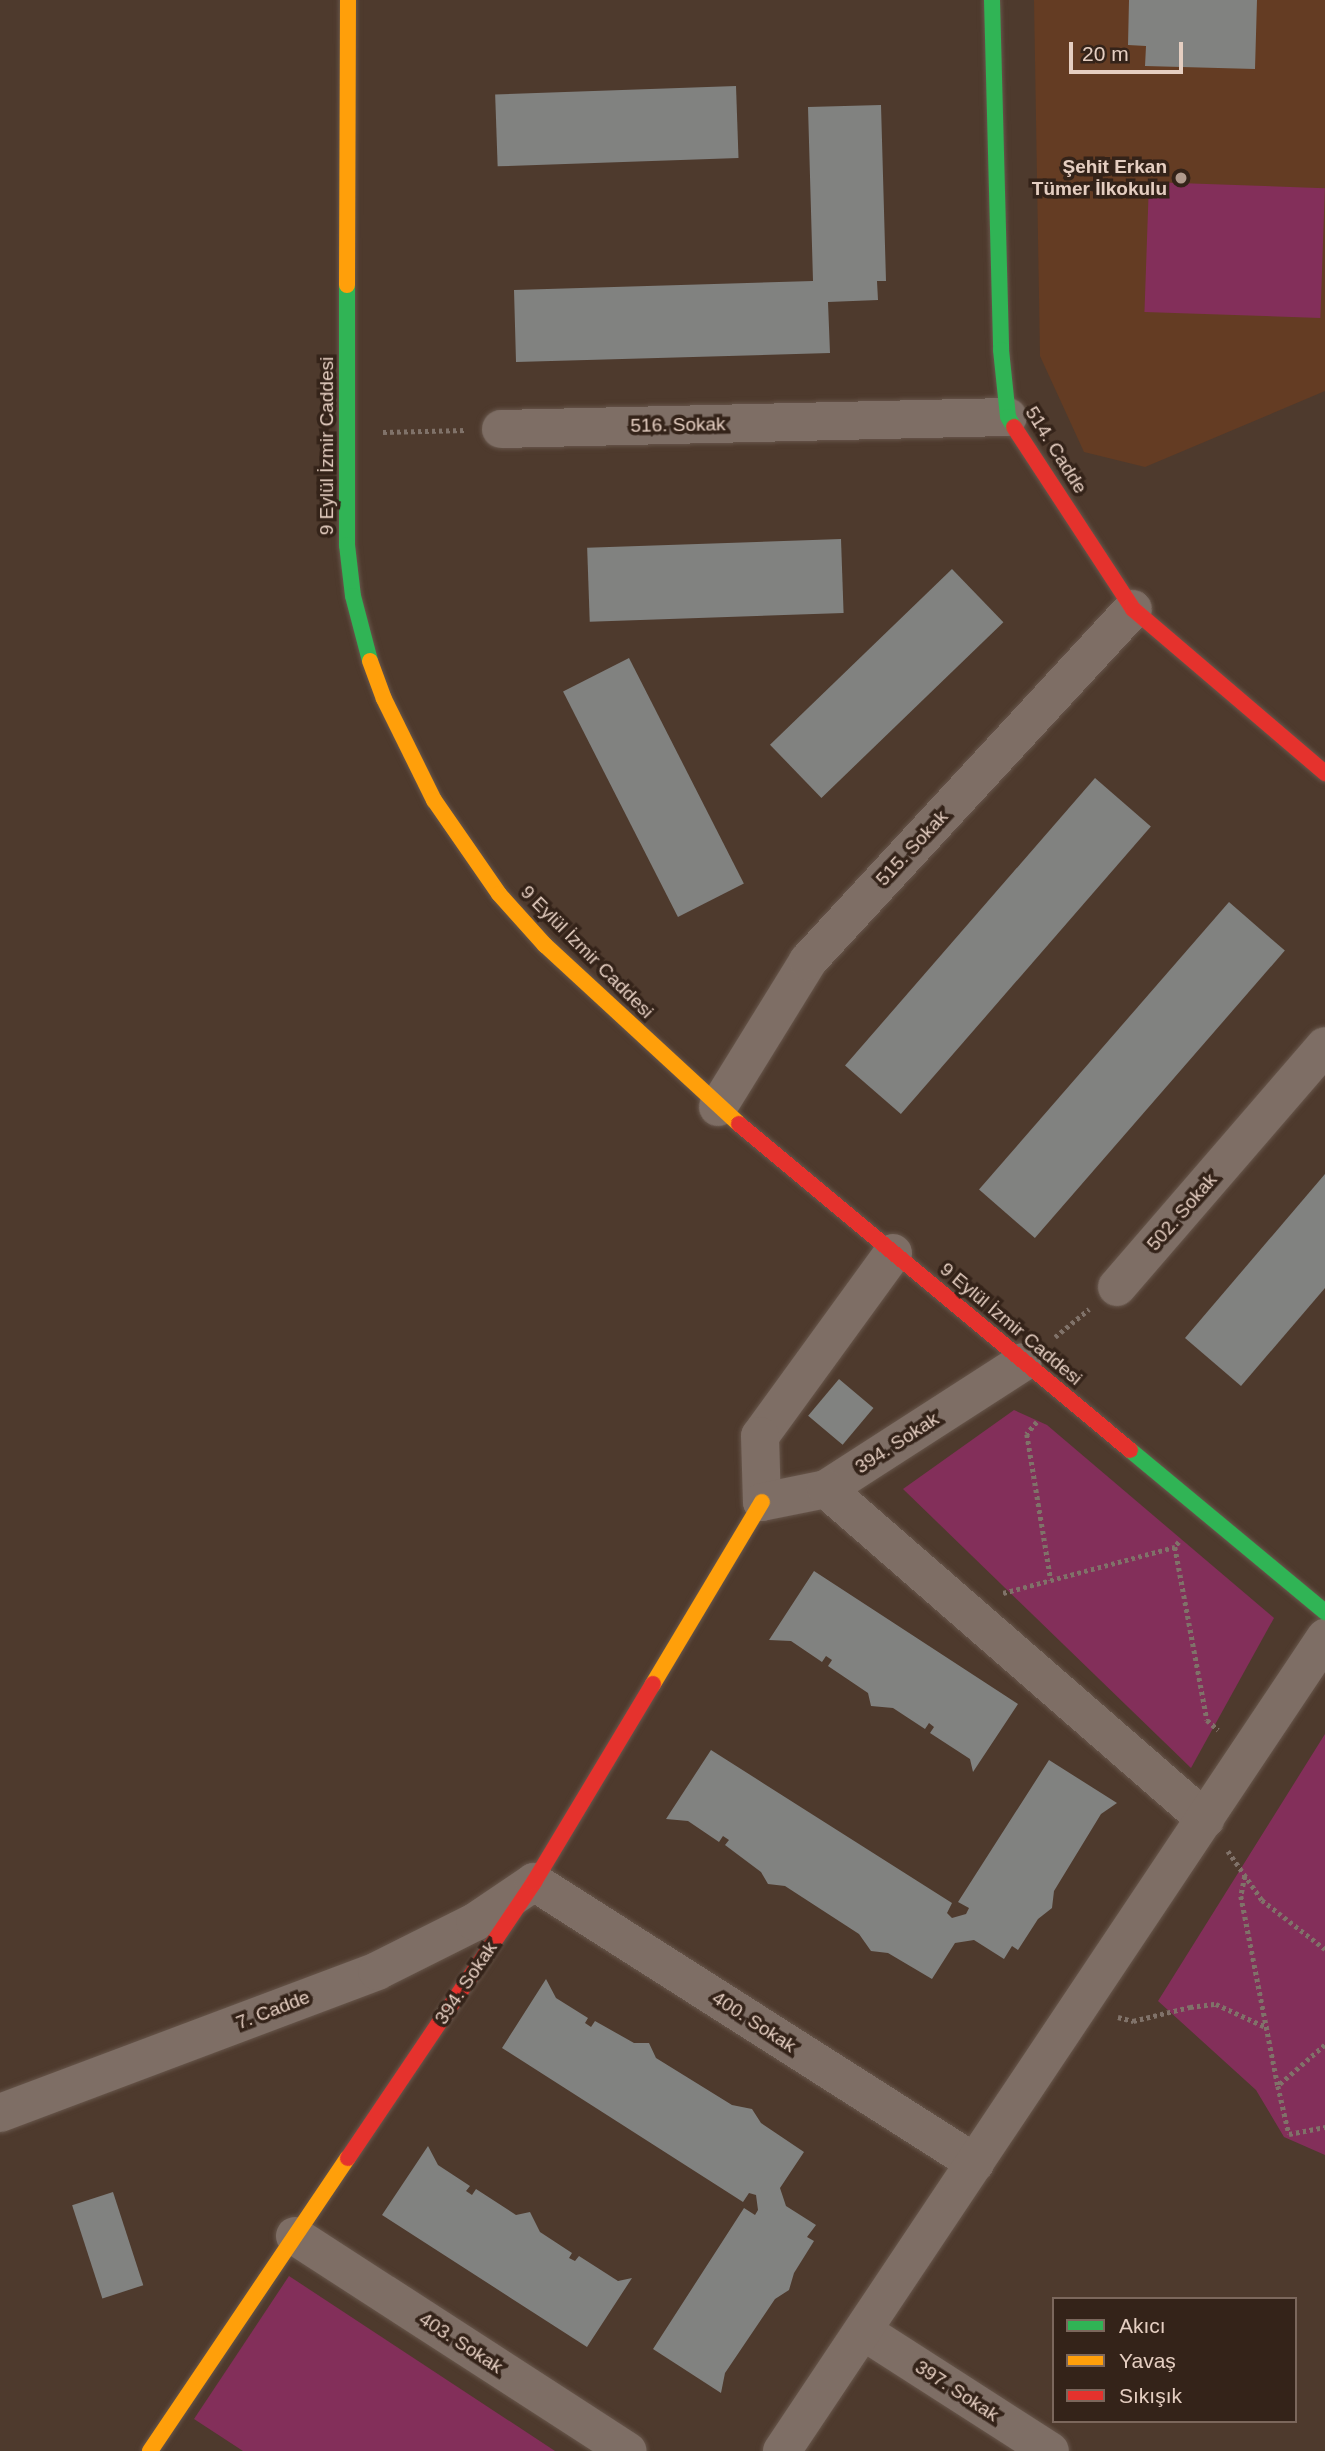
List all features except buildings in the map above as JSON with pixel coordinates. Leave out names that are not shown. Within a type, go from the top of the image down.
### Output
[{"type":"main road","name":"9 Eylül İzmir Caddesi","points":[[348,0],[348,545],[353,597],[384,699],[434,800],[499,894],[545,945],[718,1107],[1325,1612]]},
{"type":"main road","name":"514. Cadde","points":[[992,0],[1001,350],[1008,417],[1133,609],[1325,773]]},
{"type":"main road","name":"394. Sokak","points":[[150,2451],[534,1882],[762,1503]]},
{"type":"street","name":"516. Sokak","points":[[501,429],[1008,417]]},
{"type":"street","name":"515. Sokak","points":[[718,1107],[808,961],[1133,609]]},
{"type":"street","name":"502. Sokak","points":[[1117,1287],[1325,1046]]},
{"type":"street","points":[[762,1503],[760,1436],[893,1253]]},
{"type":"street","name":"394. Sokak","points":[[762,1503],[826,1489],[1023,1362]]},
{"type":"street","points":[[826,1489],[1205,1819]]},
{"type":"street","points":[[782,2451],[1325,1638]]},
{"type":"street","name":"7. Cadde","points":[[0,2113],[377,1971],[475,1922],[534,1882]]},
{"type":"street","name":"400. Sokak","points":[[534,1882],[975,2163]]},
{"type":"street","name":"403. Sokak","points":[[295,2235],[626,2451]]},
{"type":"street","name":"397. Sokak","points":[[863,2331],[1050,2451]]},
{"type":"path","points":[[348,433],[501,429]]},
{"type":"path","points":[[1023,1362],[1117,1287]]},
{"type":"path","points":[[1051,1580],[1027,1434],[1060,1392]]},
{"type":"path","points":[[958,1605],[1174,1547],[1204,1512]]},
{"type":"path","points":[[1174,1547],[1207,1720],[1246,1757]]},
{"type":"path","points":[[1205,1819],[1262,1900],[1325,1949]]},
{"type":"path","points":[[1245,1876],[1241,1896],[1289,2134],[1325,2127]]},
{"type":"path","points":[[1080,2006],[1133,2021],[1189,2007],[1216,2004],[1268,2028]]},
{"type":"path","points":[[1278,2086],[1325,2045]]},
{"type":"shaded area","name":"Şehit Erkan Tümer İlkokulu","points":[[1034,0],[1325,0],[1325,391],[1145,467],[1084,452],[1040,356]]},
{"type":"shaded area","points":[[1149,182],[1325,188],[1320,318],[1144,312]]},
{"type":"shaded area","points":[[1014,1410],[1047,1425],[1274,1618],[1191,1768],[903,1489]]},
{"type":"shaded area","points":[[1325,1734],[1325,2155],[1284,2137],[1256,2090],[1158,2001]]},
{"type":"shaded area","points":[[289,2276],[555,2451],[243,2451],[194,2419]]},
{"type":"traffic: fast","points":[[992,0],[1001,350],[1008,417],[1014,427]]},
{"type":"traffic: fast","points":[[347,285],[347,545],[353,596],[370,661]]},
{"type":"traffic: fast","points":[[1130,1450],[1325,1612]]},
{"type":"traffic: slow","points":[[347,285],[348,0]]},
{"type":"traffic: slow","points":[[370,661],[384,699],[434,800],[499,894],[545,945],[739,1124]]},
{"type":"traffic: slow","points":[[653,1684],[762,1502]]},
{"type":"traffic: slow","points":[[150,2451],[348,2158]]},
{"type":"traffic: jam","points":[[1014,427],[1133,609],[1325,773]]},
{"type":"traffic: jam","points":[[739,1124],[1130,1450]]},
{"type":"traffic: jam","points":[[348,2158],[534,1882],[653,1684]]},
{"type":"place","name":"Şehit Erkan Tümer İlkokulu","points":[[1181,178]]}]
